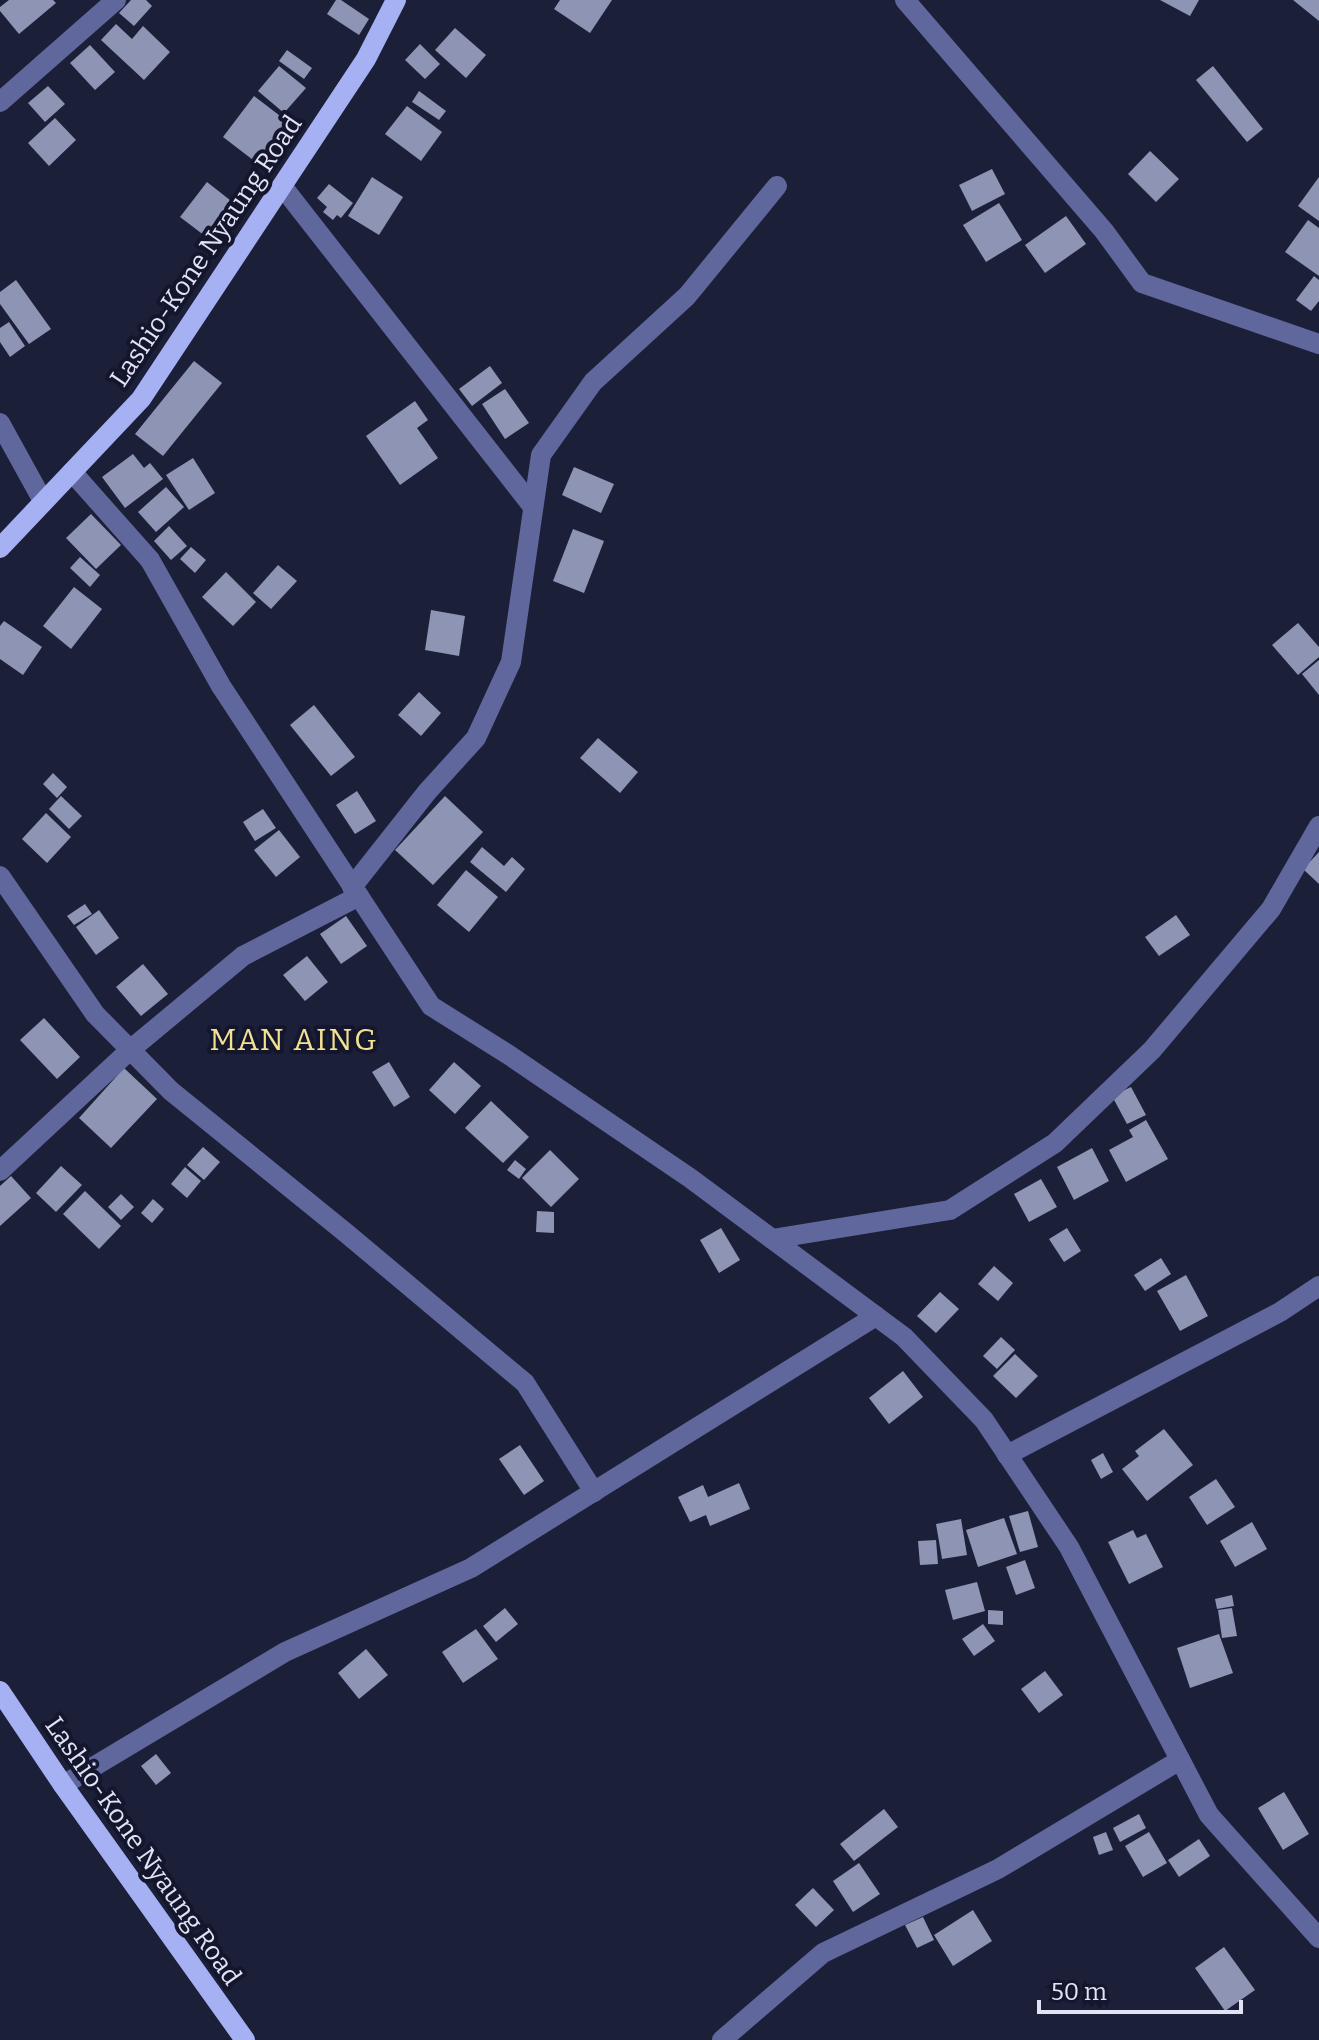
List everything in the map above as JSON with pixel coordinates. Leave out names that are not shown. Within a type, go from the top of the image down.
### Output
[{"type":"main road","name":"Lashio-Kone Nyaung Road","points":[[0,548],[141,399],[366,59],[396,0]]},
{"type":"main road","name":"Lashio-Kone Nyaung Road","points":[[0,1691],[63,1785],[245,2040]]},
{"type":"street","points":[[0,102],[116,0]]},
{"type":"street","points":[[905,0],[1104,231],[1142,283],[1319,344]]},
{"type":"street","points":[[282,186],[533,507]]},
{"type":"street","points":[[0,1171],[130,1050],[243,956],[355,892],[427,792],[476,738],[511,662],[541,455],[593,382],[687,296],[777,186]]},
{"type":"street","points":[[0,423],[43,501]]},
{"type":"street","points":[[72,472],[150,560],[221,686],[431,1006],[677,1169],[876,1316],[904,1337],[984,1420],[1069,1547],[1209,1815],[1319,1938]]},
{"type":"street","points":[[772,1239],[950,1210],[1055,1143],[1152,1050],[1271,909],[1319,826]]},
{"type":"street","points":[[0,876],[95,1014],[171,1091],[525,1383],[594,1492]]},
{"type":"street","points":[[1007,1455],[1280,1312],[1319,1286]]},
{"type":"street","points":[[63,1785],[285,1652],[471,1568],[876,1316]]},
{"type":"street","points":[[722,2040],[823,1953],[998,1869],[1180,1760]]},
{"type":"building","points":[[9,0],[53,0],[56,3],[19,34],[0,11],[0,7]]},
{"type":"building","points":[[131,0],[146,0],[152,6],[134,26],[119,13]]},
{"type":"building","points":[[336,0],[341,0],[369,19],[359,35],[327,14]]},
{"type":"building","points":[[560,0],[612,0],[590,33],[554,9]]},
{"type":"building","points":[[1160,0],[1199,0],[1190,16]]},
{"type":"building","points":[[1293,0],[1319,0],[1319,21]]},
{"type":"building","points":[[116,24],[132,39],[143,26],[170,52],[144,80],[101,40]]},
{"type":"building","points":[[455,28],[486,55],[466,78],[435,50]]},
{"type":"building","points":[[420,44],[440,64],[425,79],[405,60]]},
{"type":"building","points":[[90,45],[115,72],[95,90],[70,63]]},
{"type":"building","points":[[287,50],[312,68],[304,79],[279,61]]},
{"type":"building","points":[[279,66],[306,88],[284,113],[258,91]]},
{"type":"building","points":[[1213,66],[1263,129],[1247,142],[1196,80]]},
{"type":"building","points":[[48,86],[65,104],[45,122],[28,103]]},
{"type":"building","points":[[419,91],[446,111],[439,120],[412,102]]},
{"type":"building","points":[[254,96],[292,125],[261,166],[223,137]]},
{"type":"building","points":[[407,106],[442,132],[421,161],[385,134]]},
{"type":"building","points":[[55,118],[76,140],[49,166],[28,143]]},
{"type":"building","points":[[1150,151],[1179,179],[1156,202],[1128,174]]},
{"type":"building","points":[[992,169],[1005,194],[972,211],[959,185]]},
{"type":"building","points":[[372,177],[403,197],[379,235],[348,216]]},
{"type":"building","points":[[1319,177],[1319,221],[1298,206]]},
{"type":"building","points":[[207,182],[235,204],[209,239],[180,217]]},
{"type":"building","points":[[329,184],[353,203],[341,218],[337,215],[333,220],[323,212],[327,207],[317,198]]},
{"type":"building","points":[[999,203],[1022,240],[986,262],[963,225]]},
{"type":"building","points":[[1066,216],[1086,244],[1045,273],[1025,245]]},
{"type":"building","points":[[1308,220],[1319,228],[1319,276],[1285,252]]},
{"type":"building","points":[[1314,276],[1319,280],[1319,301],[1311,311],[1296,300]]},
{"type":"building","points":[[16,280],[51,329],[29,344],[0,304],[0,292]]},
{"type":"building","points":[[9,322],[25,346],[10,357],[0,342],[0,328]]},
{"type":"building","points":[[194,361],[222,383],[163,456],[135,434]]},
{"type":"building","points":[[490,366],[502,383],[472,406],[459,389]]},
{"type":"building","points":[[505,389],[529,423],[505,439],[482,404]]},
{"type":"building","points":[[415,401],[428,420],[417,428],[438,458],[400,485],[366,436]]},
{"type":"building","points":[[133,454],[144,468],[150,463],[163,479],[125,508],[102,477]]},
{"type":"building","points":[[193,458],[215,493],[189,510],[166,475]]},
{"type":"building","points":[[574,467],[614,484],[601,513],[562,495]]},
{"type":"building","points":[[166,487],[184,507],[156,532],[138,512]]},
{"type":"building","points":[[91,514],[121,545],[96,569],[66,538]]},
{"type":"building","points":[[169,526],[187,546],[171,560],[154,541]]},
{"type":"building","points":[[573,529],[604,541],[584,593],[553,581]]},
{"type":"building","points":[[191,547],[206,560],[195,573],[180,559]]},
{"type":"building","points":[[80,557],[100,575],[90,587],[70,568]]},
{"type":"building","points":[[278,565],[297,581],[271,609],[253,593]]},
{"type":"building","points":[[226,572],[256,602],[233,626],[202,597]]},
{"type":"building","points":[[74,587],[102,609],[71,649],[43,626]]},
{"type":"building","points":[[431,610],[465,616],[459,656],[425,650]]},
{"type":"building","points":[[4,621],[42,647],[23,675],[0,659],[0,626]]},
{"type":"building","points":[[1298,623],[1319,647],[1319,657],[1298,675],[1272,645]]},
{"type":"building","points":[[1319,660],[1319,695],[1302,674]]},
{"type":"building","points":[[419,692],[441,713],[421,736],[398,715]]},
{"type":"building","points":[[314,705],[355,757],[331,776],[290,725]]},
{"type":"building","points":[[598,738],[638,772],[620,793],[580,758]]},
{"type":"building","points":[[53,773],[67,787],[57,798],[43,784]]},
{"type":"building","points":[[357,791],[376,821],[355,834],[336,805]]},
{"type":"building","points":[[61,796],[82,816],[69,829],[49,809]]},
{"type":"building","points":[[445,796],[483,832],[433,885],[395,850]]},
{"type":"building","points":[[263,809],[276,828],[255,841],[243,822]]},
{"type":"building","points":[[46,813],[71,837],[47,863],[22,839]]},
{"type":"building","points":[[279,830],[300,857],[276,877],[254,850]]},
{"type":"building","points":[[482,847],[504,866],[512,857],[525,869],[506,892],[470,862]]},
{"type":"building","points":[[1319,852],[1319,884],[1303,869]]},
{"type":"building","points":[[466,870],[498,897],[469,932],[437,905]]},
{"type":"building","points":[[85,904],[92,914],[74,925],[67,916]]},
{"type":"building","points":[[99,910],[119,938],[96,955],[76,927]]},
{"type":"building","points":[[1176,915],[1190,935],[1159,956],[1145,937]]},
{"type":"building","points":[[346,916],[367,946],[341,964],[320,934]]},
{"type":"building","points":[[307,956],[328,982],[305,1001],[283,975]]},
{"type":"building","points":[[143,964],[168,994],[141,1016],[116,987]]},
{"type":"building","points":[[44,1018],[80,1057],[57,1079],[20,1040]]},
{"type":"building","points":[[389,1062],[410,1097],[394,1107],[372,1072]]},
{"type":"building","points":[[454,1062],[481,1086],[455,1114],[429,1090]]},
{"type":"building","points":[[124,1068],[157,1099],[111,1148],[79,1118]]},
{"type":"building","points":[[1131,1087],[1146,1115],[1127,1124],[1112,1096]]},
{"type":"building","points":[[491,1101],[529,1137],[503,1163],[465,1128]]},
{"type":"building","points":[[1146,1120],[1168,1159],[1126,1182],[1109,1150],[1133,1137],[1129,1130]]},
{"type":"building","points":[[203,1147],[220,1162],[204,1180],[187,1165]]},
{"type":"building","points":[[1092,1148],[1109,1181],[1074,1200],[1057,1167]]},
{"type":"building","points":[[550,1150],[579,1179],[551,1207],[522,1178]]},
{"type":"building","points":[[515,1160],[526,1169],[519,1179],[507,1170]]},
{"type":"building","points":[[61,1166],[82,1185],[56,1212],[36,1193]]},
{"type":"building","points":[[185,1167],[201,1181],[187,1198],[171,1184]]},
{"type":"building","points":[[11,1176],[31,1198],[0,1226],[0,1186]]},
{"type":"building","points":[[1041,1179],[1057,1207],[1029,1222],[1014,1194]]},
{"type":"building","points":[[85,1191],[121,1226],[99,1249],[63,1214]]},
{"type":"building","points":[[121,1194],[134,1207],[121,1220],[108,1207]]},
{"type":"building","points":[[153,1199],[164,1209],[152,1223],[141,1213]]},
{"type":"building","points":[[537,1211],[554,1212],[554,1233],[536,1232]]},
{"type":"building","points":[[721,1228],[740,1260],[719,1273],[700,1240]]},
{"type":"building","points":[[1067,1228],[1081,1251],[1064,1262],[1049,1239]]},
{"type":"building","points":[[1161,1258],[1171,1274],[1145,1291],[1134,1275]]},
{"type":"building","points":[[994,1266],[1013,1283],[998,1301],[978,1284]]},
{"type":"building","points":[[1186,1275],[1208,1316],[1180,1331],[1157,1291]]},
{"type":"building","points":[[940,1292],[959,1309],[936,1333],[917,1316]]},
{"type":"building","points":[[1001,1337],[1015,1350],[997,1369],[983,1356]]},
{"type":"building","points":[[1015,1354],[1038,1376],[1016,1398],[993,1376]]},
{"type":"building","points":[[903,1371],[923,1397],[889,1424],[869,1398]]},
{"type":"building","points":[[1164,1429],[1193,1465],[1147,1501],[1122,1469],[1139,1456],[1135,1451]]},
{"type":"building","points":[[520,1445],[544,1481],[524,1495],[499,1459]]},
{"type":"building","points":[[1103,1453],[1113,1472],[1101,1479],[1091,1460]]},
{"type":"building","points":[[1216,1479],[1235,1507],[1207,1525],[1189,1497]]},
{"type":"building","points":[[739,1483],[750,1509],[710,1526],[706,1515],[690,1522],[678,1497],[703,1485],[708,1497]]},
{"type":"building","points":[[1028,1511],[1038,1547],[1020,1552],[1009,1516]]},
{"type":"building","points":[[1004,1518],[1017,1554],[978,1567],[966,1530]]},
{"type":"building","points":[[961,1519],[967,1555],[942,1559],[936,1524]]},
{"type":"building","points":[[1252,1522],[1267,1549],[1235,1567],[1220,1541]]},
{"type":"building","points":[[1133,1530],[1137,1538],[1146,1534],[1163,1567],[1129,1584],[1108,1542]]},
{"type":"building","points":[[936,1540],[938,1564],[920,1565],[918,1541]]},
{"type":"building","points":[[1025,1560],[1035,1588],[1016,1595],[1006,1567]]},
{"type":"building","points":[[977,1582],[985,1611],[953,1620],[945,1590]]},
{"type":"building","points":[[1232,1595],[1234,1606],[1217,1609],[1215,1599]]},
{"type":"building","points":[[505,1608],[518,1624],[496,1642],[483,1626]]},
{"type":"building","points":[[1232,1608],[1237,1636],[1222,1638],[1218,1610]]},
{"type":"building","points":[[988,1610],[1003,1611],[1003,1625],[988,1624]]},
{"type":"building","points":[[983,1624],[995,1641],[974,1656],[962,1639]]},
{"type":"building","points":[[476,1629],[498,1659],[463,1683],[442,1652]]},
{"type":"building","points":[[1219,1634],[1233,1673],[1190,1688],[1177,1648]]},
{"type":"building","points":[[366,1649],[388,1675],[359,1699],[338,1673]]},
{"type":"building","points":[[1045,1671],[1063,1695],[1039,1713],[1021,1689]]},
{"type":"building","points":[[156,1754],[171,1773],[156,1785],[141,1766]]},
{"type":"building","points":[[1284,1792],[1309,1834],[1283,1850],[1258,1808]]},
{"type":"building","points":[[884,1809],[898,1827],[854,1861],[840,1844]]},
{"type":"building","points":[[1139,1814],[1146,1828],[1120,1842],[1113,1828]]},
{"type":"building","points":[[1106,1832],[1113,1850],[1099,1855],[1093,1837]]},
{"type":"building","points":[[1149,1832],[1167,1863],[1143,1877],[1125,1846]]},
{"type":"building","points":[[1199,1839],[1210,1856],[1179,1877],[1168,1860]]},
{"type":"building","points":[[859,1863],[880,1894],[853,1912],[833,1881]]},
{"type":"building","points":[[813,1888],[834,1910],[816,1927],[795,1905]]},
{"type":"building","points":[[973,1910],[992,1941],[953,1966],[934,1935]]},
{"type":"building","points":[[923,1917],[934,1940],[917,1948],[905,1925]]},
{"type":"building","points":[[1224,1947],[1255,1990],[1225,2011],[1195,1968]]},
{"type":"district","name":"MAN AING","points":[[294,1040]]}]
